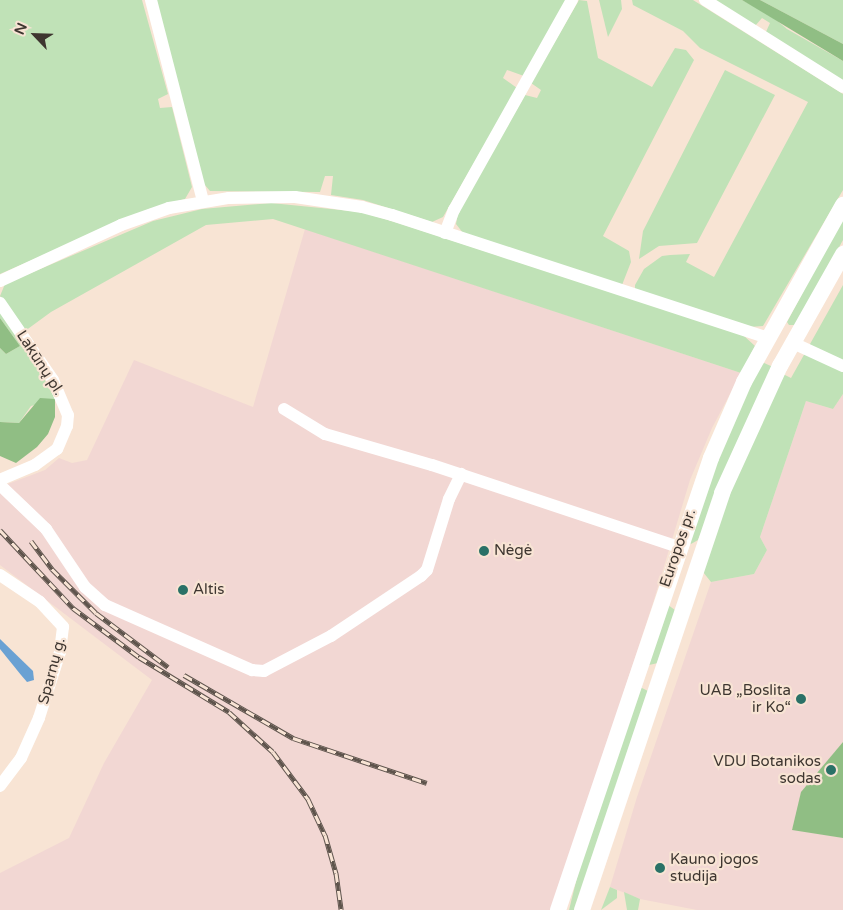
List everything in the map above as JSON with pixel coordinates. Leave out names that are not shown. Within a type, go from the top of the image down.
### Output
[{"type":"main road","name":"Europos pr.","points":[[558,910],[678,547],[714,450],[770,335],[843,206]]},
{"type":"main road","name":"Europos pr.","points":[[582,910],[701,555],[737,456],[793,343],[843,254]]},
{"type":"main road","points":[[770,335],[793,343]]},
{"type":"main road","points":[[678,547],[701,555]]},
{"type":"main road","points":[[637,672],[659,679]]},
{"type":"street","points":[[151,0],[203,201]]},
{"type":"street","points":[[446,233],[454,210],[572,0]]},
{"type":"street","points":[[706,0],[843,87]]},
{"type":"street","points":[[0,280],[121,225],[169,208],[203,201],[258,196],[331,201],[392,215],[770,335]]},
{"type":"street","name":"Lakūnų pl.","points":[[0,303],[53,380],[66,404],[68,415],[67,426],[57,448],[34,465],[0,480]]},
{"type":"street","points":[[793,343],[843,366]]},
{"type":"street","points":[[284,409],[325,434],[461,474],[678,547]]},
{"type":"street","points":[[0,485],[46,529],[85,588],[105,605],[252,670],[264,671],[331,636],[421,576],[427,570],[449,499],[461,474]]},
{"type":"street","name":"Sparnų g.","points":[[0,575],[40,602],[63,627],[60,652],[39,718],[21,758],[0,786]]},
{"type":"shaded area","points":[[305,229],[741,373],[712,428],[690,480],[653,603],[552,910],[0,910],[0,873],[69,838],[104,763],[152,680],[0,565],[0,487],[45,470],[59,458],[72,463],[87,460],[134,360],[253,407]]},
{"type":"shaded area","points":[[843,394],[843,742],[792,829],[843,838],[843,910],[697,910],[640,899],[610,887],[637,797],[711,582],[754,574],[767,550],[760,537],[806,401],[833,409]]},
{"type":"green space","points":[[0,0],[142,0],[168,94],[158,99],[160,108],[172,107],[192,187],[185,199],[149,209],[0,274]]},
{"type":"green space","points":[[156,0],[567,0],[524,76],[507,70],[503,78],[517,88],[443,217],[432,222],[363,200],[331,195],[333,176],[325,176],[320,192],[210,191],[204,184]]},
{"type":"green space","points":[[579,0],[587,1],[598,58],[652,87],[675,48],[686,50],[694,60],[603,236],[629,251],[631,262],[622,285],[463,233],[456,224],[458,213],[525,95],[537,98],[541,90],[531,83]]},
{"type":"green space","points":[[599,0],[621,0],[622,9],[608,37]]},
{"type":"green space","points":[[632,0],[693,0],[843,94],[843,190],[763,326],[749,327],[635,292],[635,285],[644,269],[662,256],[670,255],[690,254],[686,262],[714,277],[808,102],[700,48],[683,31],[633,5]]},
{"type":"green space","points":[[714,0],[742,0],[769,14],[787,29],[843,61],[843,82],[765,34],[770,23],[762,18],[755,26]]},
{"type":"green space","points":[[742,0],[760,0],[843,44],[843,61]]},
{"type":"green space","points":[[760,0],[843,0],[843,44]]},
{"type":"green space","points":[[725,70],[775,95],[697,243],[659,246],[639,259],[643,231]]},
{"type":"green space","points":[[271,203],[361,212],[743,335],[755,346],[741,373],[273,219],[206,225],[51,312],[25,331],[0,296],[5,284],[153,221],[202,209]]},
{"type":"green space","points":[[843,217],[843,240],[796,325],[789,325],[787,322]]},
{"type":"green space","points":[[843,285],[843,394],[833,409],[806,401],[760,537],[767,550],[754,574],[711,582],[703,572],[721,513],[783,374],[791,378]]},
{"type":"green space","points":[[0,312],[35,362],[55,399],[31,406],[19,423],[0,422],[0,348],[6,354],[20,346],[0,318]]},
{"type":"green space","points":[[0,318],[20,346],[6,354],[0,348]]},
{"type":"green space","points":[[762,362],[773,367],[698,540],[691,544],[688,541],[732,423]]},
{"type":"green space","points":[[40,398],[55,399],[55,417],[48,434],[37,447],[16,463],[0,456],[0,422],[19,423]]},
{"type":"green space","points":[[668,605],[675,610],[658,663],[649,665]]},
{"type":"green space","points":[[640,687],[648,691],[575,910],[569,910],[586,841]]},
{"type":"green space","name":"VDU Botanikos sodas","points":[[843,742],[843,838],[792,830],[801,792]]},
{"type":"green space","points":[[610,887],[617,890],[617,898],[601,910]]},
{"type":"green space","points":[[624,892],[640,899],[638,910],[627,910]]},
{"type":"water","points":[[0,639],[33,671],[34,680],[27,682],[21,675],[0,649]]},
{"type":"railway","points":[[0,530],[73,608],[139,657],[229,712],[273,752],[308,799],[325,835],[336,873],[341,910]]},
{"type":"railway","points":[[31,541],[52,569],[96,613],[168,667]]},
{"type":"railway","points":[[184,675],[293,738],[427,783]]},
{"type":"place","name":"Nėgė","points":[[484,551]]},
{"type":"place","name":"Altis","points":[[183,590]]},
{"type":"place","name":"UAB „Boslita ir Ko“","points":[[801,699]]},
{"type":"place","name":"VDU Botanikos sodas","points":[[831,770]]},
{"type":"place","name":"Kauno jogos studija","points":[[660,868]]}]
